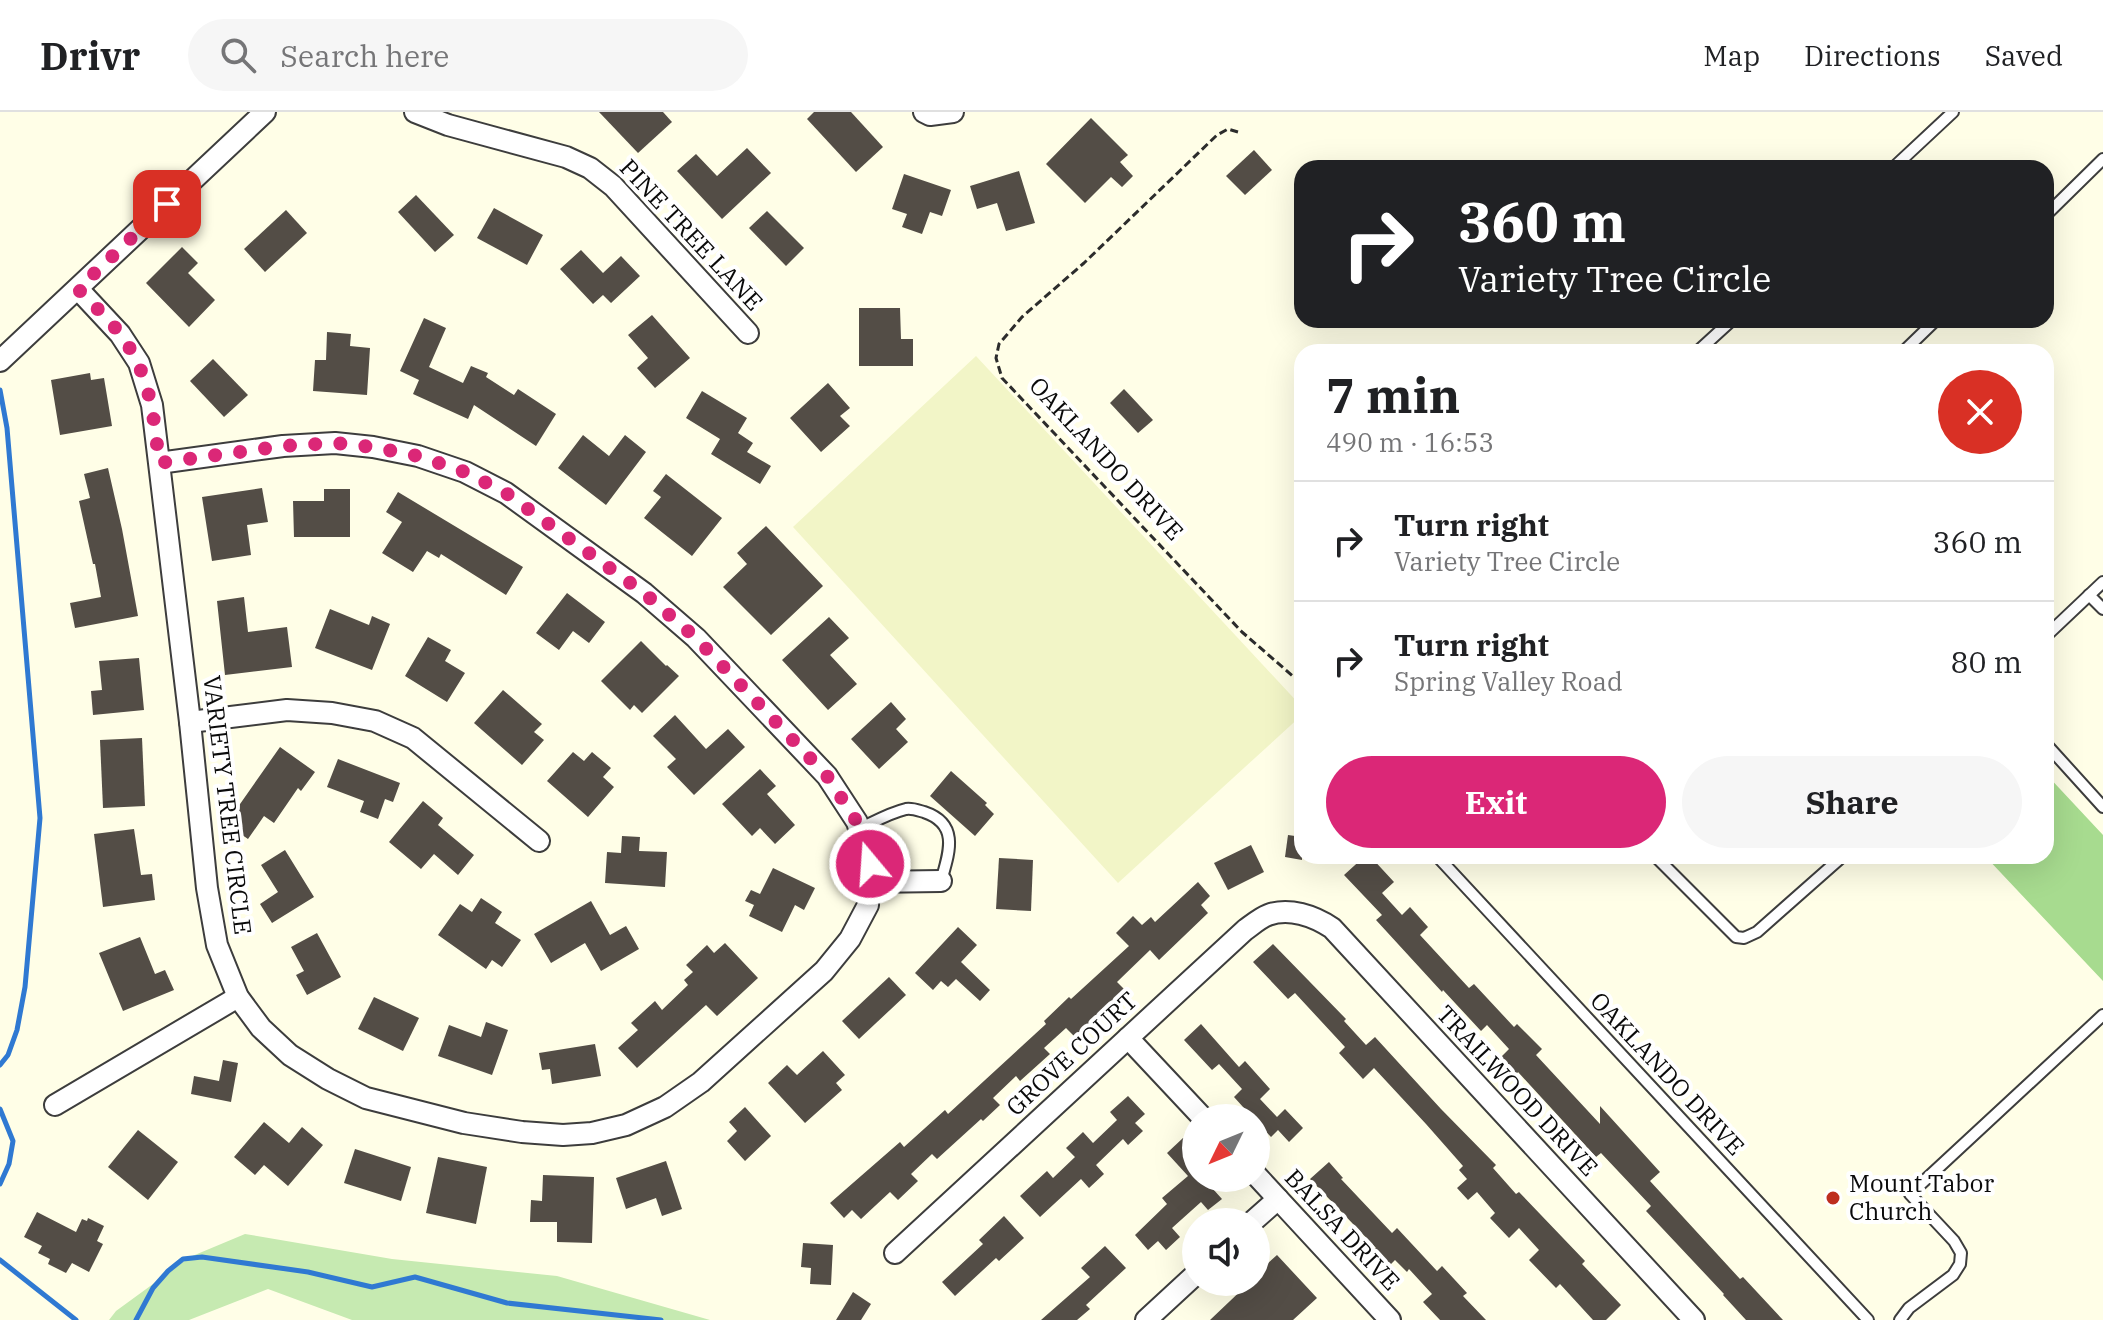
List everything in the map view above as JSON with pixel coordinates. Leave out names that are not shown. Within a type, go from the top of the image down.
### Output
[{"type":"street","points":[[0,361],[265,112]]},
{"type":"street","name":"PINE TREE LANE","points":[[415,112],[448,125],[566,157],[590,168],[613,186],[748,333]]},
{"type":"street","points":[[924,112],[930,115],[953,112]]},
{"type":"street","name":"VARIETY TREE CIRCLE","points":[[78,289],[120,334],[139,363],[152,405],[207,888],[217,945],[238,997],[261,1028],[290,1055],[366,1098],[464,1123],[522,1132],[563,1135],[592,1133],[626,1125],[665,1107],[701,1082],[824,971],[850,939],[868,905],[870,864],[857,822],[827,776],[696,638],[644,593],[506,493],[465,472],[418,456],[335,443],[283,446],[159,463]]},
{"type":"street","points":[[190,722],[287,710],[332,713],[375,721],[413,738],[539,841]]},
{"type":"street","points":[[869,882],[941,881]]},
{"type":"street","name":"GROVE COURT","points":[[895,1253],[1245,930],[1268,915],[1293,912]]},
{"type":"street","name":"TRAILWOOD DRIVE","points":[[1293,912],[1318,919],[1332,928],[1694,1320]]},
{"type":"street","points":[[55,1105],[238,997]]},
{"type":"street","points":[[1128,1038],[1190,1104]]},
{"type":"street","name":"BALSA DRIVE","points":[[1270,1190],[1390,1320]]},
{"type":"street","points":[[1268,1208],[1278,1199]]},
{"type":"street","points":[[1146,1320],[1182,1287]]},
{"type":"lane","points":[[1902,160],[1953,112]]},
{"type":"lane","points":[[2054,207],[2103,159]]},
{"type":"lane","points":[[1706,344],[1723,328]]},
{"type":"lane","points":[[1911,344],[1928,328]]},
{"type":"lane","points":[[2054,628],[2103,582]]},
{"type":"lane","points":[[2089,595],[2103,609]]},
{"type":"lane","points":[[2054,753],[2103,807]]},
{"type":"lane","points":[[859,829],[910,808],[934,816],[947,829],[950,847],[941,881]]},
{"type":"lane","name":"OAKLANDO DRIVE","points":[[1444,864],[1868,1320]]},
{"type":"lane","points":[[1663,864],[1736,937],[1744,938],[1757,932],[1834,864]]},
{"type":"lane","points":[[1900,1320],[1909,1308],[1953,1275],[1960,1264],[1961,1253],[1954,1241],[1910,1194],[2103,1015]]},
{"type":"path","name":"OAKLANDO DRIVE","points":[[1238,132],[1228,129],[1217,135],[1084,263],[1022,317],[999,344],[996,358],[1002,378],[1242,632],[1294,677]]},
{"type":"green space","points":[[976,356],[1294,698],[1294,722],[1118,883],[793,527]]},
{"type":"green space","points":[[2054,783],[2103,835],[2103,981],[1993,864],[2054,864]]},
{"type":"green space","points":[[245,1234],[392,1259],[557,1276],[710,1320],[352,1320],[268,1289],[189,1320],[109,1320],[116,1311],[190,1257]]},
{"type":"building","points":[[599,112],[663,112],[672,122],[638,153]]},
{"type":"building","points":[[814,112],[851,112],[883,147],[856,172],[807,119]]},
{"type":"building","points":[[1091,118],[1128,155],[1120,162],[1133,176],[1122,187],[1111,177],[1085,203],[1046,164]]},
{"type":"building","points":[[747,148],[771,173],[722,219],[677,171],[696,154],[717,176]]},
{"type":"building","points":[[1254,150],[1272,170],[1245,195],[1226,176]]},
{"type":"building","points":[[1019,171],[1035,223],[1006,231],[997,203],[977,209],[970,186]]},
{"type":"building","points":[[904,174],[951,190],[942,216],[930,212],[922,234],[902,227],[907,214],[892,209]]},
{"type":"building","points":[[416,195],[454,235],[435,252],[398,212]]},
{"type":"building","points":[[494,208],[543,235],[527,265],[477,238]]},
{"type":"building","points":[[286,210],[307,233],[265,272],[244,249]]},
{"type":"building","points":[[767,211],[804,248],[786,266],[749,228]]},
{"type":"building","points":[[182,247],[198,263],[188,273],[215,300],[189,327],[146,283]]},
{"type":"building","points":[[581,250],[603,273],[621,256],[640,276],[611,303],[603,295],[593,304],[560,269]]},
{"type":"building","points":[[859,308],[900,308],[901,339],[913,339],[913,366],[859,366]]},
{"type":"building","points":[[652,315],[690,358],[655,388],[637,368],[648,358],[628,335]]},
{"type":"building","points":[[424,318],[446,328],[429,367],[463,383],[471,366],[488,373],[486,377],[514,395],[518,389],[556,414],[536,446],[474,405],[468,419],[413,394],[419,380],[400,371]]},
{"type":"building","points":[[327,332],[351,334],[350,346],[370,348],[367,395],[313,391],[315,360],[326,360]]},
{"type":"building","points":[[213,359],[248,395],[224,417],[190,381]]},
{"type":"building","points":[[90,373],[91,380],[104,378],[112,426],[60,435],[51,380]]},
{"type":"building","points":[[828,383],[850,408],[840,416],[850,426],[821,452],[790,418]]},
{"type":"building","points":[[1124,389],[1153,420],[1138,433],[1110,403]]},
{"type":"building","points":[[702,391],[747,418],[738,433],[753,443],[747,452],[771,466],[760,484],[711,454],[720,439],[686,418]]},
{"type":"building","points":[[583,435],[609,456],[625,435],[646,452],[606,505],[558,468]]},
{"type":"building","points":[[108,468],[138,616],[75,628],[70,603],[101,597],[79,501],[90,498],[84,474]]},
{"type":"building","points":[[666,474],[722,518],[692,556],[644,518],[661,497],[653,491]]},
{"type":"building","points":[[262,488],[268,522],[247,525],[251,555],[212,561],[202,497]]},
{"type":"building","points":[[324,489],[350,489],[350,537],[294,537],[293,501],[324,501]]},
{"type":"building","points":[[398,492],[523,567],[506,595],[441,554],[439,558],[427,551],[413,572],[382,553],[402,522],[386,512]]},
{"type":"building","points":[[766,526],[823,586],[771,635],[723,587],[747,564],[737,553]]},
{"type":"building","points":[[567,593],[605,622],[589,643],[573,631],[559,650],[536,633]]},
{"type":"building","points":[[244,597],[248,632],[287,627],[292,667],[225,675],[217,601]]},
{"type":"building","points":[[330,609],[369,625],[372,616],[390,624],[372,670],[315,648]]},
{"type":"building","points":[[829,617],[849,638],[830,655],[857,684],[828,710],[782,660]]},
{"type":"building","points":[[428,637],[451,650],[445,661],[465,673],[447,702],[405,676]]},
{"type":"building","points":[[641,641],[679,676],[642,713],[634,705],[630,710],[601,681]]},
{"type":"building","points":[[139,658],[144,710],[93,715],[91,691],[102,690],[99,661]]},
{"type":"building","points":[[503,690],[542,724],[534,732],[544,740],[522,765],[474,723]]},
{"type":"building","points":[[891,702],[906,719],[896,729],[908,742],[879,769],[851,739]]},
{"type":"building","points":[[675,715],[706,749],[728,729],[745,747],[694,795],[667,767],[676,759],[653,736]]},
{"type":"building","points":[[142,738],[145,806],[103,808],[100,740]]},
{"type":"building","points":[[280,747],[315,772],[301,791],[298,788],[274,823],[264,816],[248,839],[226,824]]},
{"type":"building","points":[[573,752],[584,761],[592,752],[611,768],[603,777],[614,787],[588,817],[547,781]]},
{"type":"building","points":[[338,759],[400,783],[393,802],[385,799],[378,819],[360,812],[364,801],[327,787]]},
{"type":"building","points":[[760,769],[776,786],[767,794],[795,825],[775,844],[760,828],[752,836],[722,804]]},
{"type":"building","points":[[951,771],[987,803],[985,805],[994,814],[975,836],[930,796]]},
{"type":"building","points":[[423,801],[443,818],[438,825],[474,855],[458,875],[434,854],[421,869],[389,842]]},
{"type":"building","points":[[134,829],[141,875],[152,874],[155,900],[103,907],[94,834]]},
{"type":"building","points":[[1288,835],[1294,836],[1294,859],[1285,857]]},
{"type":"building","points":[[622,836],[640,837],[639,851],[667,852],[665,887],[605,883],[607,852],[621,853]]},
{"type":"building","points":[[1251,845],[1264,872],[1228,890],[1214,863]]},
{"type":"building","points":[[285,850],[314,897],[272,923],[260,904],[278,892],[261,865]]},
{"type":"building","points":[[999,858],[1033,860],[1031,911],[996,909]]},
{"type":"building","points":[[1356,864],[1377,864],[1394,882],[1382,893],[1402,915],[1410,907],[1428,927],[1420,935],[1469,988],[1474,984],[1514,1027],[1517,1024],[1542,1049],[1536,1055],[1600,1124],[1600,1106],[1660,1172],[1650,1181],[1740,1279],[1743,1277],[1783,1320],[1746,1320],[1646,1211],[1651,1206],[1601,1153],[1596,1157],[1518,1072],[1516,1075],[1500,1058],[1509,1049],[1487,1025],[1481,1031],[1442,992],[1376,920],[1382,915],[1344,875]]},
{"type":"building","points":[[773,868],[815,888],[804,910],[795,905],[782,932],[749,916],[754,905],[745,901],[751,890],[760,894]]},
{"type":"building","points":[[1198,882],[1210,896],[1201,905],[1208,913],[1159,960],[1150,950],[1117,982],[1125,990],[1075,1037],[1066,1028],[1044,1048],[1050,1054],[1020,1081],[1016,1076],[993,1098],[1000,1105],[937,1159],[932,1154],[911,1174],[918,1181],[898,1200],[890,1192],[861,1219],[852,1210],[844,1218],[830,1203],[900,1142],[904,1147],[945,1110],[948,1114],[1046,1024],[1044,1021],[1069,997],[1071,999],[1129,946],[1116,933],[1133,916],[1142,925],[1151,917],[1155,922]]},
{"type":"building","points":[[481,898],[502,912],[495,923],[521,940],[502,967],[492,960],[486,969],[438,935],[460,904],[472,912]]},
{"type":"building","points":[[591,901],[610,935],[626,926],[639,949],[601,971],[585,943],[551,963],[534,934]]},
{"type":"building","points":[[958,927],[977,945],[961,962],[990,990],[980,1001],[956,979],[948,987],[941,981],[933,990],[915,973]]},
{"type":"building","points":[[317,933],[341,977],[307,995],[296,975],[304,971],[291,947]]},
{"type":"building","points":[[140,937],[155,974],[165,970],[174,990],[123,1011],[99,953]]},
{"type":"building","points":[[725,943],[758,978],[717,1016],[706,1005],[637,1068],[618,1048],[638,1030],[631,1023],[655,1001],[662,1010],[688,985],[684,980],[693,972],[686,965],[707,945],[714,953]]},
{"type":"building","points":[[1273,944],[1346,1019],[1344,1021],[1366,1045],[1375,1037],[1496,1165],[1493,1168],[1516,1194],[1519,1192],[1585,1261],[1582,1264],[1621,1305],[1606,1320],[1593,1320],[1560,1284],[1556,1288],[1529,1260],[1539,1250],[1519,1228],[1509,1238],[1490,1218],[1495,1213],[1477,1192],[1468,1200],[1457,1188],[1467,1179],[1459,1170],[1463,1166],[1426,1124],[1374,1068],[1363,1079],[1339,1053],[1345,1047],[1295,993],[1288,999],[1253,962]]},
{"type":"building","points":[[889,977],[906,995],[859,1039],[842,1021]]},
{"type":"building","points":[[374,997],[419,1018],[403,1051],[358,1029]]},
{"type":"building","points":[[486,1022],[508,1030],[492,1075],[438,1056],[449,1025],[481,1037]]},
{"type":"building","points":[[1201,1024],[1239,1067],[1245,1061],[1270,1089],[1260,1099],[1265,1104],[1240,1104],[1234,1097],[1242,1089],[1219,1064],[1212,1070],[1184,1040]]},
{"type":"building","points":[[595,1044],[601,1076],[552,1084],[550,1069],[542,1070],[539,1053]]},
{"type":"building","points":[[823,1051],[845,1075],[836,1083],[842,1090],[805,1123],[768,1083],[787,1065],[797,1075]]},
{"type":"building","points":[[223,1060],[238,1063],[231,1102],[191,1094],[194,1076],[219,1081]]},
{"type":"building","points":[[1128,1096],[1145,1114],[1135,1123],[1143,1131],[1128,1145],[1123,1139],[1096,1165],[1104,1174],[1089,1188],[1081,1179],[1040,1217],[1020,1196],[1047,1171],[1053,1178],[1075,1157],[1066,1148],[1083,1132],[1093,1143],[1117,1120],[1110,1112]]},
{"type":"building","points":[[745,1107],[771,1136],[745,1161],[727,1141],[737,1131],[729,1122]]},
{"type":"building","points":[[1285,1109],[1303,1128],[1289,1142],[1278,1130],[1271,1137],[1270,1110],[1277,1117]]},
{"type":"building","points":[[264,1122],[289,1143],[302,1127],[323,1145],[288,1186],[264,1165],[255,1175],[234,1157]]},
{"type":"building","points":[[138,1130],[178,1162],[148,1200],[108,1167]]},
{"type":"building","points":[[1182,1139],[1182,1169],[1167,1153]]},
{"type":"building","points":[[355,1149],[411,1167],[401,1201],[344,1183]]},
{"type":"building","points":[[438,1157],[487,1167],[476,1224],[426,1213]]},
{"type":"building","points":[[666,1161],[682,1209],[662,1216],[656,1198],[626,1209],[616,1178]]},
{"type":"building","points":[[1329,1162],[1392,1233],[1397,1228],[1437,1271],[1442,1266],[1467,1293],[1463,1296],[1486,1320],[1440,1320],[1423,1302],[1432,1294],[1409,1269],[1407,1272],[1395,1260],[1389,1266],[1376,1248],[1310,1179]]},
{"type":"building","points":[[543,1175],[594,1177],[592,1243],[557,1242],[557,1222],[530,1222],[531,1200],[542,1201]]},
{"type":"building","points":[[1182,1181],[1182,1192],[1216,1192],[1222,1199],[1211,1208],[1201,1202],[1194,1208],[1182,1208],[1182,1219],[1172,1228],[1180,1237],[1166,1250],[1158,1241],[1148,1250],[1135,1235],[1167,1204],[1162,1198]]},
{"type":"building","points":[[37,1212],[76,1232],[82,1219],[87,1221],[88,1218],[104,1226],[97,1241],[103,1244],[89,1272],[72,1263],[66,1273],[48,1264],[50,1259],[38,1253],[42,1246],[24,1237]]},
{"type":"building","points":[[1004,1216],[1024,1238],[999,1261],[996,1258],[955,1296],[942,1282],[983,1244],[979,1240]]},
{"type":"building","points":[[803,1243],[833,1245],[831,1285],[810,1284],[811,1268],[801,1267]]},
{"type":"building","points":[[1105,1246],[1126,1268],[1086,1305],[1090,1309],[1077,1320],[1041,1320],[1090,1277],[1081,1268]]},
{"type":"building","points":[[1277,1255],[1317,1298],[1293,1320],[1210,1320],[1235,1296],[1270,1296],[1270,1261]]},
{"type":"building","points":[[853,1292],[871,1304],[861,1320],[836,1320]]},
{"type":"waterway","points":[[0,390],[7,428],[40,818],[25,987],[17,1030],[8,1055],[0,1065]]},
{"type":"waterway","points":[[0,1109],[13,1141],[9,1164],[0,1184]]},
{"type":"waterway","points":[[136,1320],[153,1288],[168,1271],[183,1259],[202,1257],[308,1272],[372,1287],[415,1277],[507,1303],[661,1320]]},
{"type":"waterway","points":[[0,1260],[76,1320]]},
{"type":"place","name":"Mount Tabor Church","points":[[1833,1198]]},
{"type":"route","points":[[167,204],[78,289],[120,334],[139,363],[152,405],[159,463],[283,446],[335,443],[418,456],[465,472],[506,493],[644,593],[696,638],[827,776],[857,822],[870,864]]}]
